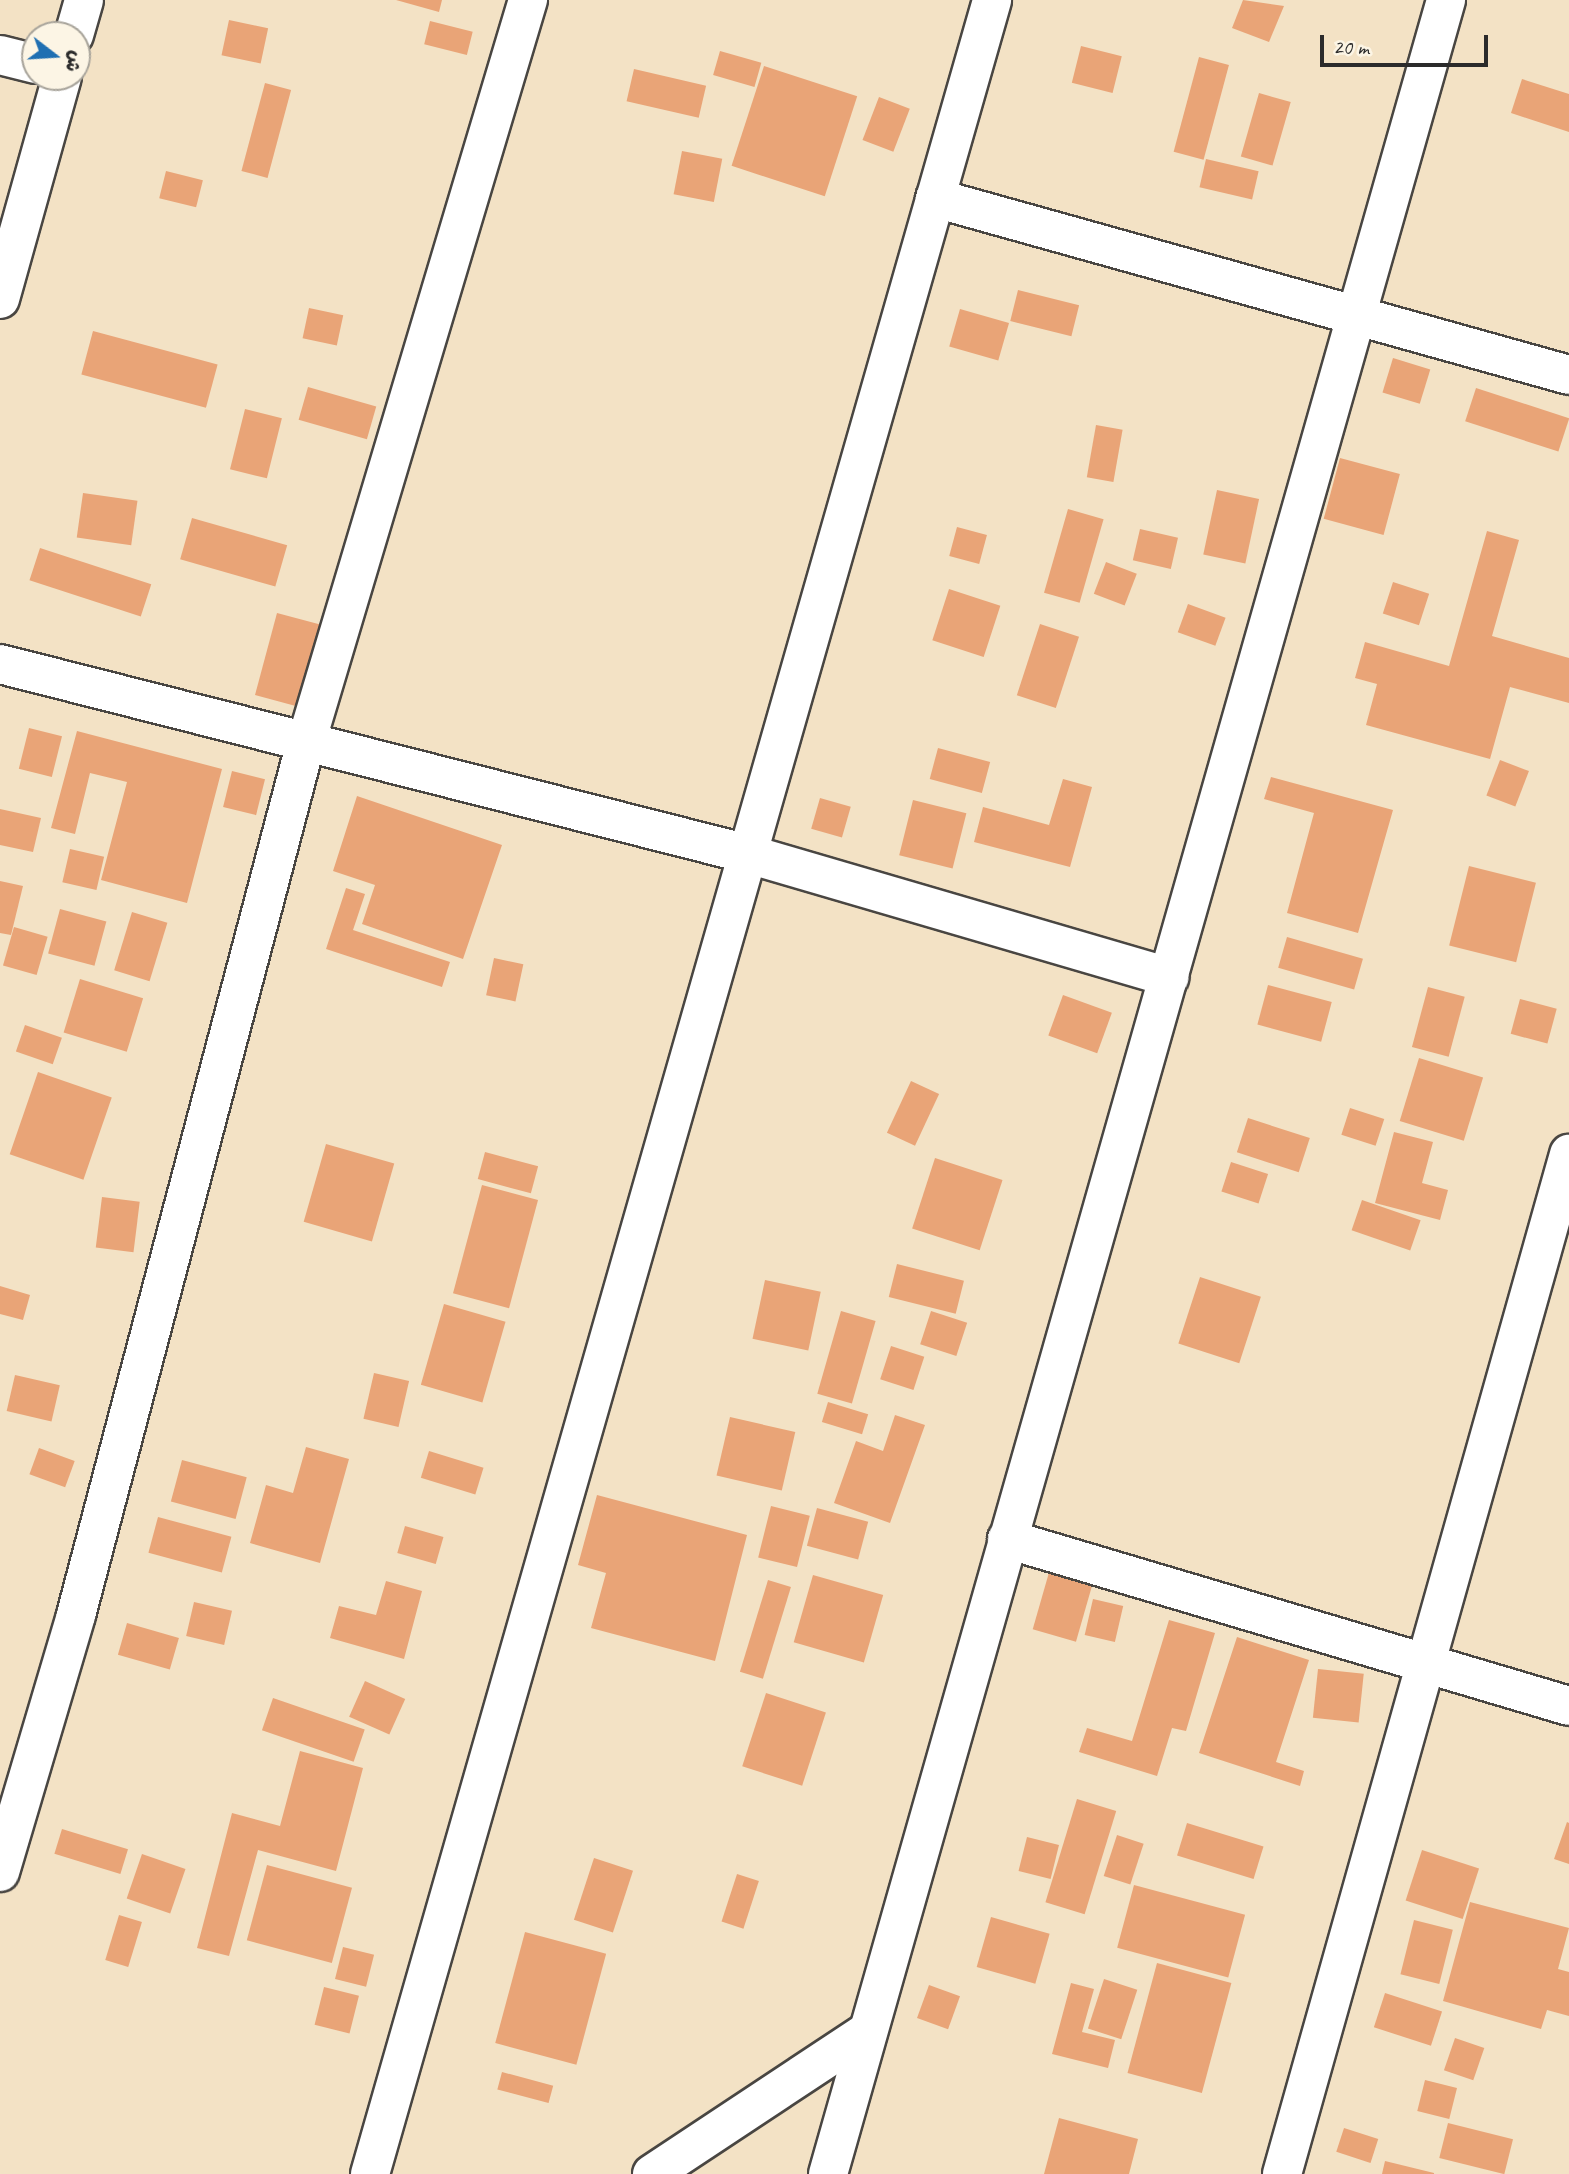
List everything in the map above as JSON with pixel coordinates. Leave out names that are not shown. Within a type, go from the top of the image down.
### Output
[{"type":"street","points":[[78,21],[84,0]]},
{"type":"street","points":[[0,1872],[76,1615],[305,746],[528,0]]},
{"type":"street","points":[[370,2174],[752,855],[992,0]]},
{"type":"street","points":[[828,2174],[1007,1539],[1170,977],[1353,314],[1446,0]]},
{"type":"street","points":[[0,55],[21,60]]},
{"type":"street","points":[[0,299],[58,91]]},
{"type":"street","points":[[935,198],[1569,375]]},
{"type":"street","points":[[0,664],[305,746],[752,855],[1170,977]]},
{"type":"street","points":[[1282,2174],[1569,1154]]},
{"type":"street","points":[[1007,1539],[1569,1706]]},
{"type":"street","points":[[652,2174],[868,2031]]},
{"type":"building","points":[[396,0],[442,0],[439,12]]},
{"type":"building","points":[[1243,0],[1284,6],[1269,42],[1232,28]]},
{"type":"building","points":[[229,20],[268,28],[261,64],[222,55]]},
{"type":"building","points":[[430,21],[473,32],[467,55],[424,44]]},
{"type":"building","points":[[1081,46],[1122,56],[1113,93],[1072,83]]},
{"type":"building","points":[[720,51],[761,63],[754,87],[713,75]]},
{"type":"building","points":[[1199,57],[1229,65],[1204,160],[1174,152]]},
{"type":"building","points":[[764,66],[857,96],[825,196],[732,166]]},
{"type":"building","points":[[634,69],[706,86],[699,118],[627,101]]},
{"type":"building","points":[[1522,79],[1569,94],[1569,132],[1511,113]]},
{"type":"building","points":[[265,83],[291,90],[268,178],[241,171]]},
{"type":"building","points":[[1259,93],[1291,102],[1273,166],[1241,156]]},
{"type":"building","points":[[879,97],[910,109],[893,152],[863,140]]},
{"type":"building","points":[[682,151],[722,159],[714,202],[674,194]]},
{"type":"building","points":[[1206,159],[1259,171],[1252,199],[1199,187]]},
{"type":"building","points":[[166,171],[203,180],[196,207],[159,198]]},
{"type":"building","points":[[1018,290],[1079,305],[1071,336],[1010,321]]},
{"type":"building","points":[[309,308],[343,315],[337,346],[303,338]]},
{"type":"building","points":[[960,309],[1009,323],[998,361],[949,346]]},
{"type":"building","points":[[93,331],[218,364],[206,408],[81,374]]},
{"type":"building","points":[[1393,358],[1430,369],[1420,404],[1382,392]]},
{"type":"building","points":[[308,387],[376,407],[367,439],[299,420]]},
{"type":"building","points":[[1476,388],[1569,418],[1558,452],[1465,421]]},
{"type":"building","points":[[245,409],[282,418],[267,478],[230,469]]},
{"type":"building","points":[[1096,425],[1123,430],[1113,482],[1087,477]]},
{"type":"building","points":[[1340,458],[1400,474],[1384,535],[1324,519]]},
{"type":"building","points":[[1217,490],[1259,499],[1245,563],[1203,555]]},
{"type":"building","points":[[83,493],[137,501],[131,545],[77,538]]},
{"type":"building","points":[[1068,509],[1104,519],[1080,603],[1044,593]]},
{"type":"building","points":[[192,518],[287,545],[275,587],[180,559]]},
{"type":"building","points":[[957,527],[987,535],[979,564],[949,556]]},
{"type":"building","points":[[1140,529],[1178,538],[1171,569],[1133,560]]},
{"type":"building","points":[[1487,531],[1519,540],[1492,636],[1569,658],[1569,703],[1510,687],[1490,759],[1366,725],[1377,684],[1355,678],[1365,642],[1449,666]]},
{"type":"building","points":[[40,548],[151,584],[141,616],[29,580]]},
{"type":"building","points":[[1106,562],[1137,574],[1125,606],[1094,594]]},
{"type":"building","points":[[1393,582],[1429,594],[1419,625],[1383,613]]},
{"type":"building","points":[[949,589],[1000,606],[984,657],[932,640]]},
{"type":"building","points":[[1188,604],[1226,618],[1215,646],[1178,632]]},
{"type":"building","points":[[277,613],[342,630],[320,712],[255,695]]},
{"type":"building","points":[[1040,624],[1079,637],[1056,708],[1017,695]]},
{"type":"building","points":[[29,728],[62,736],[52,777],[19,769]]},
{"type":"building","points":[[77,731],[222,769],[187,903],[101,880],[127,782],[90,773],[75,834],[51,828]]},
{"type":"building","points":[[938,748],[990,762],[982,793],[930,779]]},
{"type":"building","points":[[1500,760],[1529,771],[1515,807],[1486,795]]},
{"type":"building","points":[[232,771],[265,779],[256,815],[223,807]]},
{"type":"building","points":[[1271,777],[1393,810],[1358,933],[1287,913],[1314,813],[1264,799]]},
{"type":"building","points":[[1063,779],[1092,787],[1070,867],[974,842],[983,807],[1049,825]]},
{"type":"building","points":[[357,796],[502,845],[463,959],[362,924],[375,885],[333,871]]},
{"type":"building","points":[[820,798],[851,807],[842,838],[811,829]]},
{"type":"building","points":[[913,800],[966,813],[953,869],[899,855]]},
{"type":"building","points":[[0,809],[41,818],[33,852],[0,845]]},
{"type":"building","points":[[70,849],[104,857],[96,890],[62,882]]},
{"type":"building","points":[[1469,866],[1536,883],[1516,962],[1449,946]]},
{"type":"building","points":[[0,881],[23,886],[11,935],[0,933]]},
{"type":"building","points":[[346,888],[365,894],[353,930],[450,962],[442,987],[326,949]]},
{"type":"building","points":[[60,909],[106,921],[94,966],[48,953]]},
{"type":"building","points":[[132,912],[167,923],[150,981],[114,970]]},
{"type":"building","points":[[14,927],[48,937],[37,975],[3,965]]},
{"type":"building","points":[[1287,937],[1363,959],[1354,990],[1278,968]]},
{"type":"building","points":[[494,958],[523,964],[515,1001],[486,995]]},
{"type":"building","points":[[80,979],[143,998],[127,1052],[64,1033]]},
{"type":"building","points":[[1268,985],[1332,1002],[1321,1042],[1257,1025]]},
{"type":"building","points":[[1428,987],[1465,997],[1449,1057],[1412,1047]]},
{"type":"building","points":[[1063,995],[1112,1013],[1097,1053],[1048,1035]]},
{"type":"building","points":[[1520,999],[1557,1009],[1547,1044],[1511,1034]]},
{"type":"building","points":[[25,1025],[62,1038],[53,1064],[16,1051]]},
{"type":"building","points":[[1419,1058],[1483,1078],[1464,1141],[1400,1121]]},
{"type":"building","points":[[38,1072],[112,1097],[83,1180],[10,1154]]},
{"type":"building","points":[[911,1081],[939,1094],[915,1146],[887,1133]]},
{"type":"building","points":[[1350,1108],[1384,1119],[1376,1146],[1341,1135]]},
{"type":"building","points":[[1248,1118],[1310,1138],[1299,1172],[1237,1152]]},
{"type":"building","points":[[1394,1132],[1433,1142],[1422,1183],[1448,1190],[1440,1220],[1375,1203]]},
{"type":"building","points":[[326,1144],[394,1164],[372,1241],[304,1222]]},
{"type":"building","points":[[485,1152],[538,1166],[531,1193],[478,1179]]},
{"type":"building","points":[[935,1158],[1003,1180],[980,1250],[912,1228]]},
{"type":"building","points":[[1231,1162],[1268,1174],[1259,1204],[1221,1191]]},
{"type":"building","points":[[482,1185],[538,1200],[509,1308],[453,1293]]},
{"type":"building","points":[[102,1197],[140,1202],[134,1252],[96,1248]]},
{"type":"building","points":[[1362,1200],[1421,1220],[1410,1250],[1352,1230]]},
{"type":"building","points":[[897,1264],[964,1281],[956,1314],[889,1297]]},
{"type":"building","points":[[1200,1277],[1261,1297],[1239,1363],[1178,1344]]},
{"type":"building","points":[[765,1280],[821,1292],[808,1351],[753,1339]]},
{"type":"building","points":[[0,1286],[30,1295],[23,1320],[0,1314]]},
{"type":"building","points":[[444,1304],[506,1322],[482,1402],[421,1385]]},
{"type":"building","points":[[841,1311],[876,1321],[852,1404],[817,1394]]},
{"type":"building","points":[[931,1311],[967,1323],[956,1356],[920,1344]]},
{"type":"building","points":[[891,1346],[924,1357],[913,1390],[880,1379]]},
{"type":"building","points":[[374,1373],[409,1381],[399,1427],[363,1419]]},
{"type":"building","points":[[15,1375],[60,1385],[51,1421],[7,1411]]},
{"type":"building","points":[[828,1402],[868,1414],[862,1434],[822,1422]]},
{"type":"building","points":[[895,1415],[925,1425],[890,1523],[834,1503],[856,1441],[883,1451]]},
{"type":"building","points":[[730,1417],[795,1432],[782,1491],[717,1475]]},
{"type":"building","points":[[306,1447],[349,1459],[320,1563],[250,1543],[266,1485],[293,1493]]},
{"type":"building","points":[[39,1448],[75,1461],[65,1487],[29,1474]]},
{"type":"building","points":[[429,1451],[484,1468],[475,1494],[421,1478]]},
{"type":"building","points":[[182,1460],[247,1477],[236,1519],[171,1502]]},
{"type":"building","points":[[597,1495],[747,1535],[715,1661],[591,1628],[606,1573],[578,1565]]},
{"type":"building","points":[[771,1506],[810,1516],[797,1567],[758,1557]]},
{"type":"building","points":[[817,1508],[868,1522],[858,1559],[807,1546]]},
{"type":"building","points":[[158,1517],[231,1537],[222,1572],[148,1553]]},
{"type":"building","points":[[405,1526],[443,1537],[436,1564],[397,1553]]},
{"type":"building","points":[[1052,1562],[1095,1574],[1076,1642],[1033,1629]]},
{"type":"building","points":[[813,1575],[883,1595],[864,1662],[794,1642]]},
{"type":"building","points":[[768,1580],[791,1587],[763,1679],[740,1672]]},
{"type":"building","points":[[386,1581],[422,1591],[404,1659],[330,1638],[339,1606],[376,1615]]},
{"type":"building","points":[[1093,1599],[1123,1606],[1115,1642],[1085,1635]]},
{"type":"building","points":[[194,1602],[232,1611],[224,1645],[186,1636]]},
{"type":"building","points":[[1169,1620],[1215,1633],[1186,1731],[1172,1728],[1157,1776],[1079,1752],[1087,1728],[1132,1741]]},
{"type":"building","points":[[127,1623],[179,1638],[170,1670],[118,1655]]},
{"type":"building","points":[[1237,1637],[1309,1660],[1276,1762],[1304,1771],[1300,1786],[1199,1753]]},
{"type":"building","points":[[1318,1669],[1364,1674],[1359,1723],[1313,1718]]},
{"type":"building","points":[[365,1681],[405,1699],[389,1735],[349,1717]]},
{"type":"building","points":[[766,1693],[826,1712],[802,1786],[742,1766]]},
{"type":"building","points":[[273,1698],[365,1730],[354,1762],[262,1730]]},
{"type":"building","points":[[300,1751],[363,1768],[336,1871],[258,1850],[229,1956],[197,1948],[232,1813],[280,1826]]},
{"type":"building","points":[[1077,1799],[1116,1811],[1085,1914],[1045,1902]]},
{"type":"building","points":[[1567,1822],[1569,1823],[1569,1864],[1554,1859]]},
{"type":"building","points":[[1187,1823],[1264,1846],[1254,1879],[1177,1856]]},
{"type":"building","points":[[62,1829],[128,1849],[120,1874],[54,1854]]},
{"type":"building","points":[[1117,1835],[1144,1844],[1130,1885],[1104,1876]]},
{"type":"building","points":[[1027,1837],[1059,1845],[1051,1879],[1019,1871]]},
{"type":"building","points":[[1422,1850],[1479,1869],[1463,1919],[1406,1900]]},
{"type":"building","points":[[142,1854],[185,1869],[170,1913],[127,1898]]},
{"type":"building","points":[[594,1858],[633,1871],[613,1932],[574,1920]]},
{"type":"building","points":[[267,1865],[352,1888],[332,1963],[247,1940]]},
{"type":"building","points":[[737,1874],[759,1881],[743,1929],[722,1922]]},
{"type":"building","points":[[1134,1885],[1245,1915],[1228,1978],[1117,1948]]},
{"type":"building","points":[[1470,1902],[1569,1928],[1558,1969],[1569,1972],[1569,2016],[1547,2010],[1541,2029],[1443,2001]]},
{"type":"building","points":[[119,1915],[142,1922],[128,1967],[105,1960]]},
{"type":"building","points":[[991,1917],[1050,1934],[1035,1984],[977,1967]]},
{"type":"building","points":[[1414,1920],[1453,1930],[1439,1984],[1400,1974]]},
{"type":"building","points":[[525,1932],[606,1954],[576,2065],[495,2043]]},
{"type":"building","points":[[343,1947],[374,1955],[366,1987],[335,1979]]},
{"type":"building","points":[[1157,1963],[1231,1983],[1202,2093],[1127,2073]]},
{"type":"building","points":[[1104,1979],[1137,1990],[1121,2039],[1088,2028]]},
{"type":"building","points":[[1071,1983],[1094,1989],[1082,2032],[1115,2040],[1108,2068],[1052,2054]]},
{"type":"building","points":[[929,1985],[960,1996],[948,2029],[917,2018]]},
{"type":"building","points":[[324,1987],[359,1996],[349,2034],[315,2025]]},
{"type":"building","points":[[1385,1993],[1442,2012],[1431,2046],[1374,2027]]},
{"type":"building","points":[[1455,2038],[1484,2048],[1473,2080],[1444,2070]]},
{"type":"building","points":[[502,2072],[553,2086],[549,2103],[497,2089]]},
{"type":"building","points":[[1425,2080],[1457,2088],[1449,2119],[1417,2111]]},
{"type":"building","points":[[1059,2118],[1138,2139],[1129,2174],[1044,2174]]},
{"type":"building","points":[[1448,2123],[1513,2139],[1504,2174],[1439,2158]]},
{"type":"building","points":[[1344,2128],[1378,2139],[1371,2163],[1336,2152]]},
{"type":"building","points":[[1385,2161],[1434,2173],[1434,2174],[1382,2174]]}]
